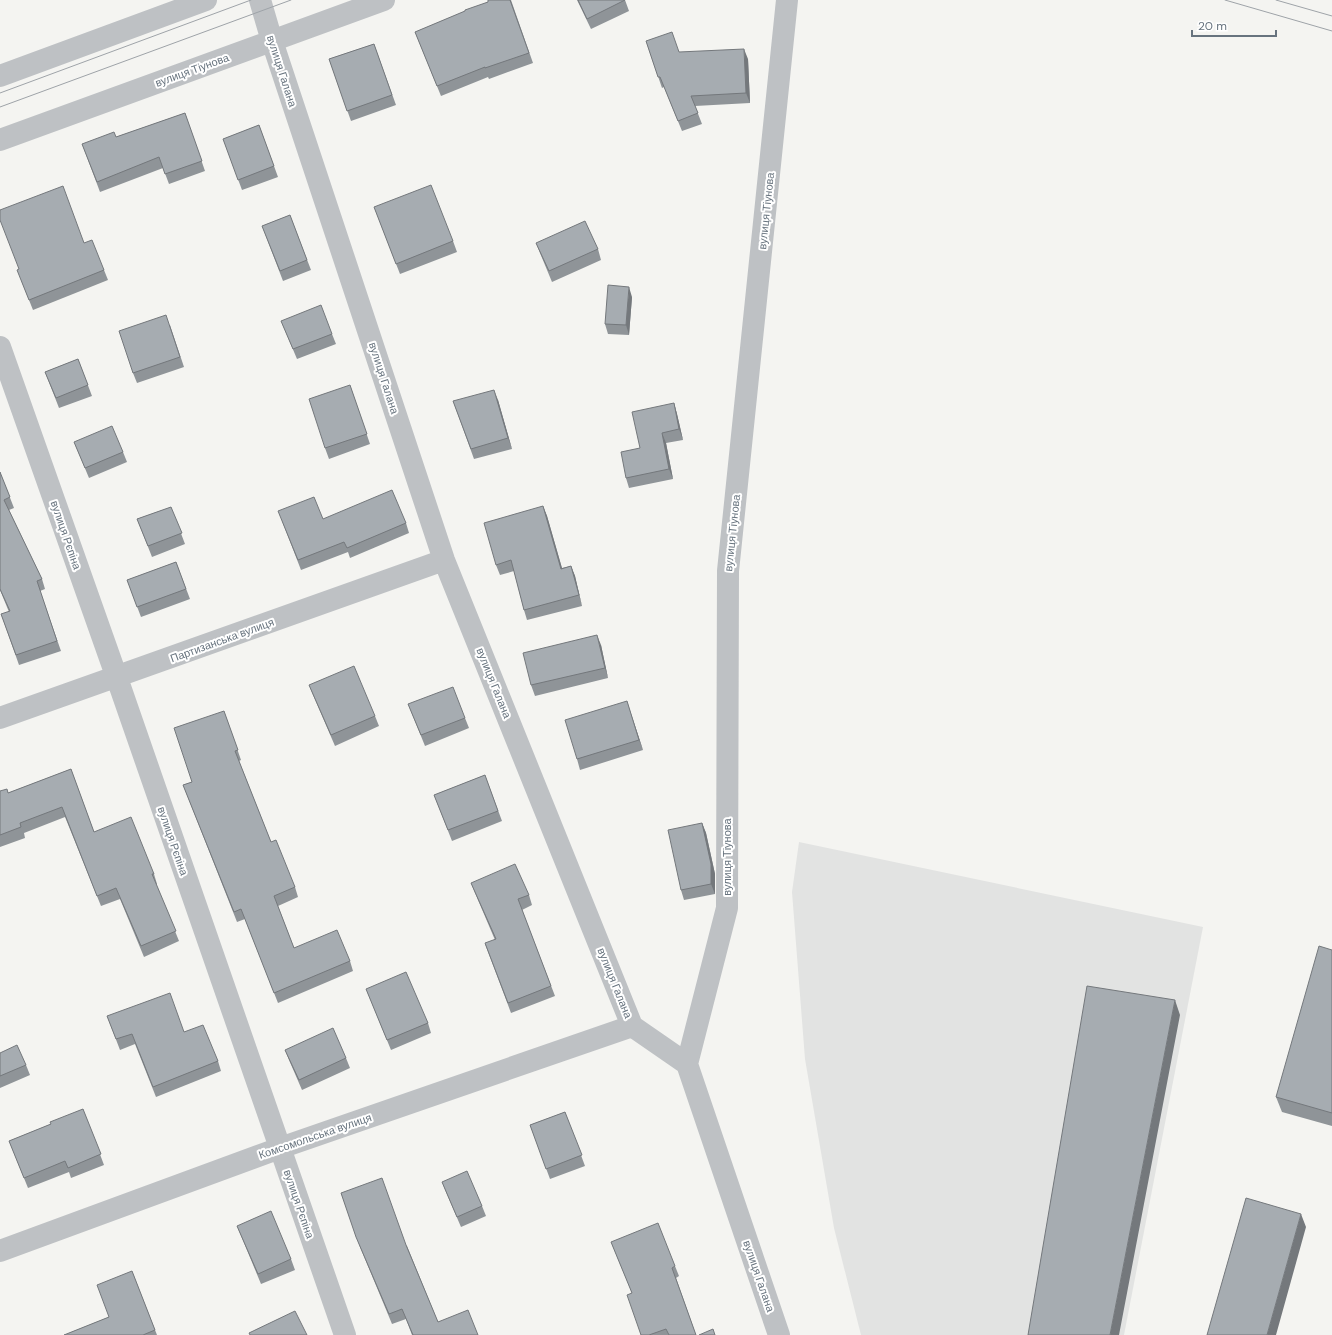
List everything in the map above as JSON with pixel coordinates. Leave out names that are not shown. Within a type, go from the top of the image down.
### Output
[{"type":"street","points":[[0,76],[206,0]]},
{"type":"street","name":"вулиця Галана","points":[[260,0],[272,41],[444,560],[632,1026],[687,1064],[779,1335]]},
{"type":"street","name":"вулиця Тіунова","points":[[0,140],[384,0]]},
{"type":"street","name":"вулиця Тіунова","points":[[687,1064],[727,908],[728,571],[787,0]]},
{"type":"street","name":"вулиця Рєпіна","points":[[0,348],[117,678],[344,1335]]},
{"type":"street","name":"Партизанська вулиця","points":[[0,718],[117,678],[444,560]]},
{"type":"street","name":"Комсомольська вулиця","points":[[0,1251],[280,1148],[632,1026]]},
{"type":"shaded area","points":[[799,842],[1203,927],[1124,1335],[861,1335],[834,1228],[805,1059],[792,892]]},
{"type":"building","points":[[488,0],[510,0],[529,53],[485,67],[437,86],[415,32],[465,10],[488,2]]},
{"type":"building","points":[[578,0],[625,0],[587,19]]},
{"type":"building","points":[[672,32],[679,52],[744,49],[746,93],[691,96],[698,113],[678,121],[660,77],[658,77],[646,41]]},
{"type":"building","points":[[374,44],[392,95],[347,111],[329,59]]},
{"type":"building","points":[[185,113],[202,161],[165,174],[159,157],[97,182],[82,144],[114,132],[116,137]]},
{"type":"building","points":[[259,125],[274,166],[238,180],[223,139]]},
{"type":"building","points":[[431,185],[453,241],[396,264],[374,207]]},
{"type":"building","points":[[63,186],[84,243],[92,240],[104,270],[29,300],[0,220],[0,210]]},
{"type":"building","points":[[290,215],[307,260],[280,271],[262,226]]},
{"type":"building","points":[[585,221],[598,249],[549,271],[536,243]]},
{"type":"building","points":[[608,285],[629,287],[626,325],[605,324]]},
{"type":"building","points":[[321,305],[332,334],[293,349],[281,321]]},
{"type":"building","points":[[166,315],[180,357],[133,373],[119,331]]},
{"type":"building","points":[[78,359],[88,385],[56,398],[45,372]]},
{"type":"building","points":[[350,385],[367,434],[325,448],[309,399]]},
{"type":"building","points":[[494,390],[508,438],[471,449],[453,401]]},
{"type":"building","points":[[674,403],[679,429],[662,433],[669,469],[626,478],[621,452],[640,448],[632,412]]},
{"type":"building","points":[[112,426],[123,452],[85,468],[74,442]]},
{"type":"building","points":[[0,472],[10,497],[4,500],[42,579],[37,581],[57,641],[16,655],[1,614],[10,611],[0,589]]},
{"type":"building","points":[[392,490],[406,523],[347,548],[344,542],[298,560],[278,511],[314,497],[323,519]]},
{"type":"building","points":[[543,506],[561,569],[571,566],[579,595],[524,610],[511,560],[496,565],[484,523]]},
{"type":"building","points":[[171,507],[182,533],[148,546],[137,519]]},
{"type":"building","points":[[176,562],[186,589],[137,607],[127,580]]},
{"type":"building","points":[[597,635],[605,668],[531,685],[523,653]]},
{"type":"building","points":[[354,666],[375,716],[331,735],[309,685]]},
{"type":"building","points":[[453,687],[465,718],[421,735],[408,704]]},
{"type":"building","points":[[627,701],[639,740],[577,759],[565,720]]},
{"type":"building","points":[[224,711],[238,750],[235,751],[271,842],[276,840],[295,887],[274,896],[294,948],[337,930],[350,961],[274,993],[241,909],[234,912],[183,785],[192,782],[174,728]]},
{"type":"building","points":[[71,769],[94,832],[131,817],[154,874],[152,874],[176,931],[141,946],[116,888],[97,896],[62,807],[20,823],[21,827],[0,835],[0,791],[7,789],[8,793]]},
{"type":"building","points":[[485,775],[498,811],[448,830],[434,795]]},
{"type":"building","points":[[702,823],[711,864],[711,884],[681,890],[668,830]]},
{"type":"building","points":[[515,864],[529,895],[518,899],[551,986],[508,1003],[485,943],[496,939],[471,883]]},
{"type":"building","points":[[1319,946],[1332,950],[1332,1113],[1276,1097]]},
{"type":"building","points":[[406,972],[428,1023],[387,1040],[366,989]]},
{"type":"building","points":[[1087,986],[1175,1000],[1110,1335],[1028,1335]]},
{"type":"building","points":[[170,993],[184,1032],[203,1025],[218,1061],[153,1087],[132,1034],[116,1039],[107,1016]]},
{"type":"building","points":[[333,1028],[346,1058],[299,1080],[285,1050]]},
{"type":"building","points":[[17,1045],[26,1065],[0,1076],[0,1053]]},
{"type":"building","points":[[83,1109],[101,1154],[68,1168],[65,1161],[24,1178],[9,1141]]},
{"type":"building","points":[[565,1112],[582,1155],[546,1169],[530,1125]]},
{"type":"building","points":[[467,1171],[482,1206],[457,1217],[442,1182]]},
{"type":"building","points":[[382,1178],[406,1245],[438,1322],[468,1310],[478,1335],[413,1335],[402,1309],[389,1314],[356,1237],[341,1193]]},
{"type":"building","points":[[1246,1198],[1301,1214],[1267,1335],[1207,1335]]},
{"type":"building","points":[[271,1211],[291,1259],[258,1274],[237,1226]]},
{"type":"building","points":[[658,1223],[675,1266],[672,1268],[696,1335],[669,1335],[666,1329],[649,1335],[641,1335],[627,1295],[632,1293],[611,1242]]},
{"type":"building","points":[[132,1271],[155,1330],[143,1335],[64,1335],[109,1317],[97,1285]]},
{"type":"building","points":[[295,1311],[307,1335],[250,1335],[249,1333]]},
{"type":"building","points":[[713,1329],[715,1335],[699,1335]]},
{"type":"tram line","points":[[0,93],[251,0]]},
{"type":"tram line","points":[[0,107],[291,0]]},
{"type":"tram line","points":[[1225,0],[1332,31]]},
{"type":"tram line","points":[[1276,0],[1332,16]]}]
